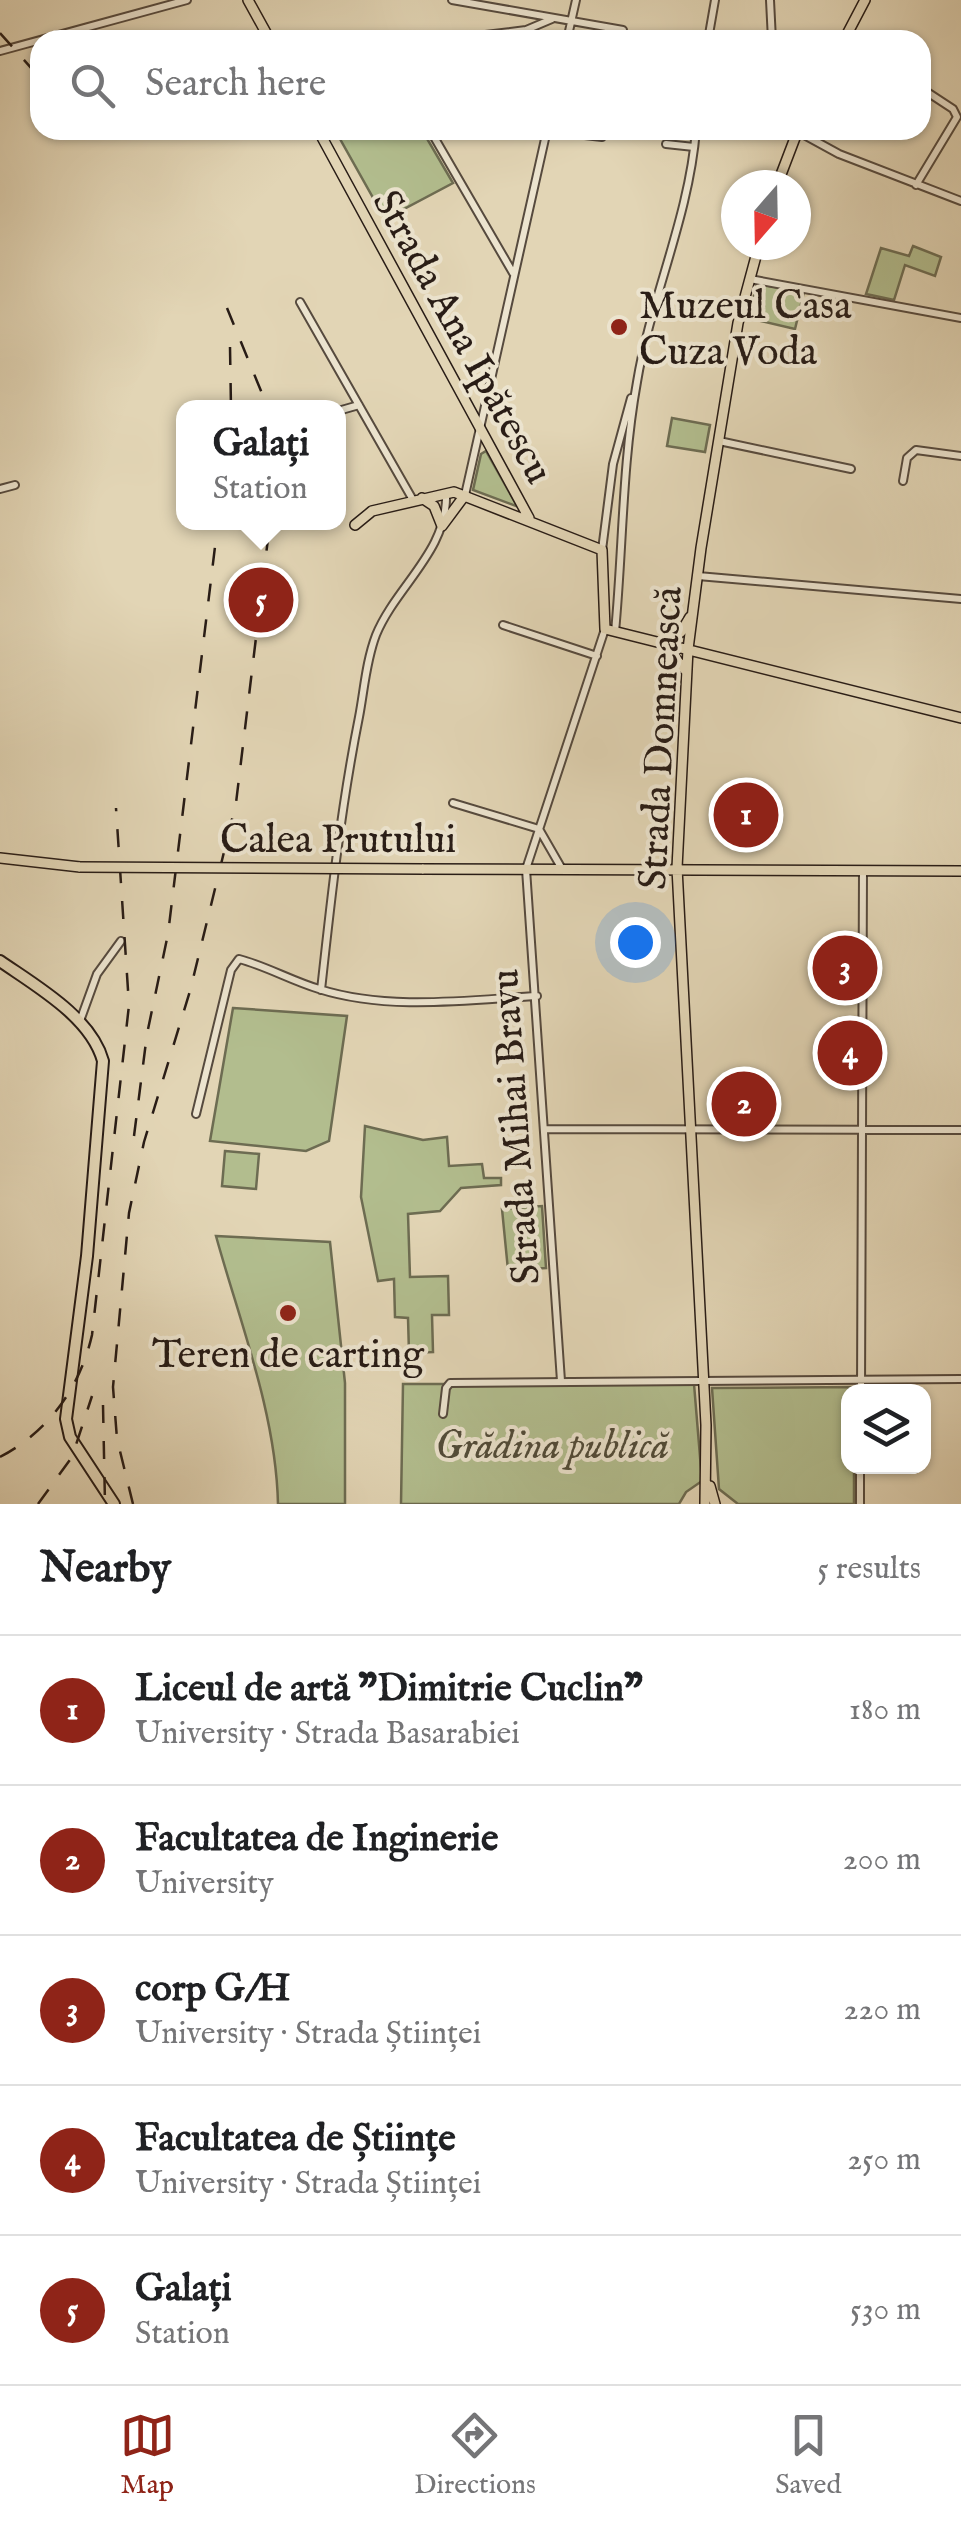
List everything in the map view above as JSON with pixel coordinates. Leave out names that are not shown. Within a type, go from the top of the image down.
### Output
[{"type":"highway","points":[[0,960],[80,1022],[100,1049],[104,1084],[66,1419],[70,1436],[114,1504]]},
{"type":"main road","points":[[248,0],[264,30]]},
{"type":"main road","points":[[849,30],[865,0]]},
{"type":"main road","name":"Strada Ana Ipătescu","points":[[323,140],[529,518]]},
{"type":"main road","points":[[782,170],[793,140]]},
{"type":"main road","name":"Strada Domnească","points":[[710,1504],[677,869],[688,649],[718,440],[755,260]]},
{"type":"main road","points":[[355,525],[372,512],[418,499],[446,493],[465,495],[602,550],[610,631],[961,718]]},
{"type":"main road","points":[[442,526],[465,495]]},
{"type":"main road","points":[[418,499],[434,506],[442,526]]},
{"type":"main road","points":[[663,644],[681,632],[693,610]]},
{"type":"main road","points":[[663,644],[687,674]]},
{"type":"main road","name":"Calea Prutului","points":[[0,858],[80,867],[961,872]]},
{"type":"street","points":[[77,30],[186,0]]},
{"type":"street","points":[[455,0],[623,30]]},
{"type":"street","points":[[569,30],[576,0]]},
{"type":"street","points":[[710,30],[715,0]]},
{"type":"street","points":[[770,0],[772,30]]},
{"type":"street","points":[[526,30],[553,19]]},
{"type":"street","points":[[0,51],[30,43]]},
{"type":"street","points":[[916,184],[957,118],[953,109],[931,95]]},
{"type":"street","points":[[436,140],[514,274]]},
{"type":"street","points":[[465,495],[543,140]]},
{"type":"street","points":[[602,550],[613,464],[678,232],[695,140]]},
{"type":"street","points":[[814,140],[839,154],[961,201]]},
{"type":"street","points":[[666,144],[694,147]]},
{"type":"street","points":[[749,279],[961,318]]},
{"type":"street","points":[[300,302],[418,499]]},
{"type":"street","points":[[526,869],[596,656],[610,631],[637,378]]},
{"type":"street","points":[[346,409],[359,405]]},
{"type":"street","points":[[718,440],[851,469]]},
{"type":"street","points":[[903,481],[908,458],[916,450],[961,456]]},
{"type":"street","points":[[0,488],[16,485]]},
{"type":"street","points":[[320,990],[344,790],[374,641],[442,526],[446,493]]},
{"type":"street","points":[[698,576],[961,598]]},
{"type":"street","points":[[503,625],[596,656]]},
{"type":"street","points":[[453,804],[539,830],[562,869]]},
{"type":"street","name":"Strada Mihai Bravu","points":[[526,869],[561,1381]]},
{"type":"street","points":[[860,1384],[863,870]]},
{"type":"street","points":[[80,1022],[97,974],[121,941]]},
{"type":"street","points":[[196,1114],[234,962],[242,960],[320,990],[408,1001],[537,996]]},
{"type":"street","points":[[544,1129],[961,1130]]},
{"type":"street","points":[[442,1414],[450,1384],[961,1379]]},
{"type":"street","points":[[860,1474],[860,1504]]},
{"type":"green space","points":[[341,140],[428,140],[453,183],[385,219]]},
{"type":"green space","points":[[913,246],[941,257],[935,276],[905,265],[894,300],[866,294],[881,248],[909,256]]},
{"type":"green space","points":[[757,284],[804,292],[795,329],[748,318]]},
{"type":"green space","points":[[672,418],[710,425],[705,452],[667,446]]},
{"type":"green space","points":[[486,451],[516,506],[473,490],[481,454]]},
{"type":"green space","points":[[233,1008],[347,1016],[329,1141],[306,1151],[210,1141]]},
{"type":"green space","points":[[365,1126],[423,1140],[447,1137],[449,1166],[482,1164],[484,1178],[501,1178],[501,1185],[461,1188],[440,1211],[408,1214],[410,1277],[448,1276],[449,1315],[432,1315],[433,1352],[409,1353],[408,1318],[395,1317],[394,1279],[378,1281],[361,1197]]},
{"type":"green space","points":[[225,1151],[259,1154],[256,1189],[222,1186]]},
{"type":"green space","points":[[542,1206],[546,1268],[508,1270],[502,1209]]},
{"type":"green space","name":"Teren de carting","points":[[216,1236],[330,1242],[345,1383],[345,1504],[278,1504],[264,1402]]},
{"type":"green space","name":"Grădina publică","points":[[403,1384],[694,1384],[702,1481],[686,1492],[679,1504],[401,1504]]},
{"type":"green space","points":[[841,1387],[841,1474],[854,1474],[854,1504],[738,1504],[719,1489],[712,1388]]},
{"type":"railway","points":[[0,33],[30,67]]},
{"type":"railway","points":[[227,308],[265,400]]},
{"type":"railway","points":[[230,347],[231,400]]},
{"type":"railway","points":[[134,1136],[147,1034],[168,934],[217,530]]},
{"type":"railway","points":[[133,1504],[117,1439],[113,1387],[129,1213],[144,1142],[190,991],[236,803],[269,530]]},
{"type":"railway","points":[[0,1457],[33,1435],[59,1406],[79,1373],[92,1335],[129,1005],[116,808]]},
{"type":"railway","points":[[38,1504],[72,1457],[92,1396]]},
{"type":"railway","points":[[103,1405],[105,1504]]},
{"type":"place","name":"Muzeul Casa Cuza Voda","points":[[619,327]]},
{"type":"place","name":"Galați","points":[[261,600]]},
{"type":"place","name":"Liceul de artă \"Dimitrie Cuclin\"","points":[[746,815]]},
{"type":"place","name":"corp G/H","points":[[845,968]]},
{"type":"place","name":"Facultatea de Științe","points":[[850,1053]]},
{"type":"place","name":"Facultatea de Inginerie","points":[[744,1104]]},
{"type":"place","name":"Teren de carting","points":[[288,1313]]}]
